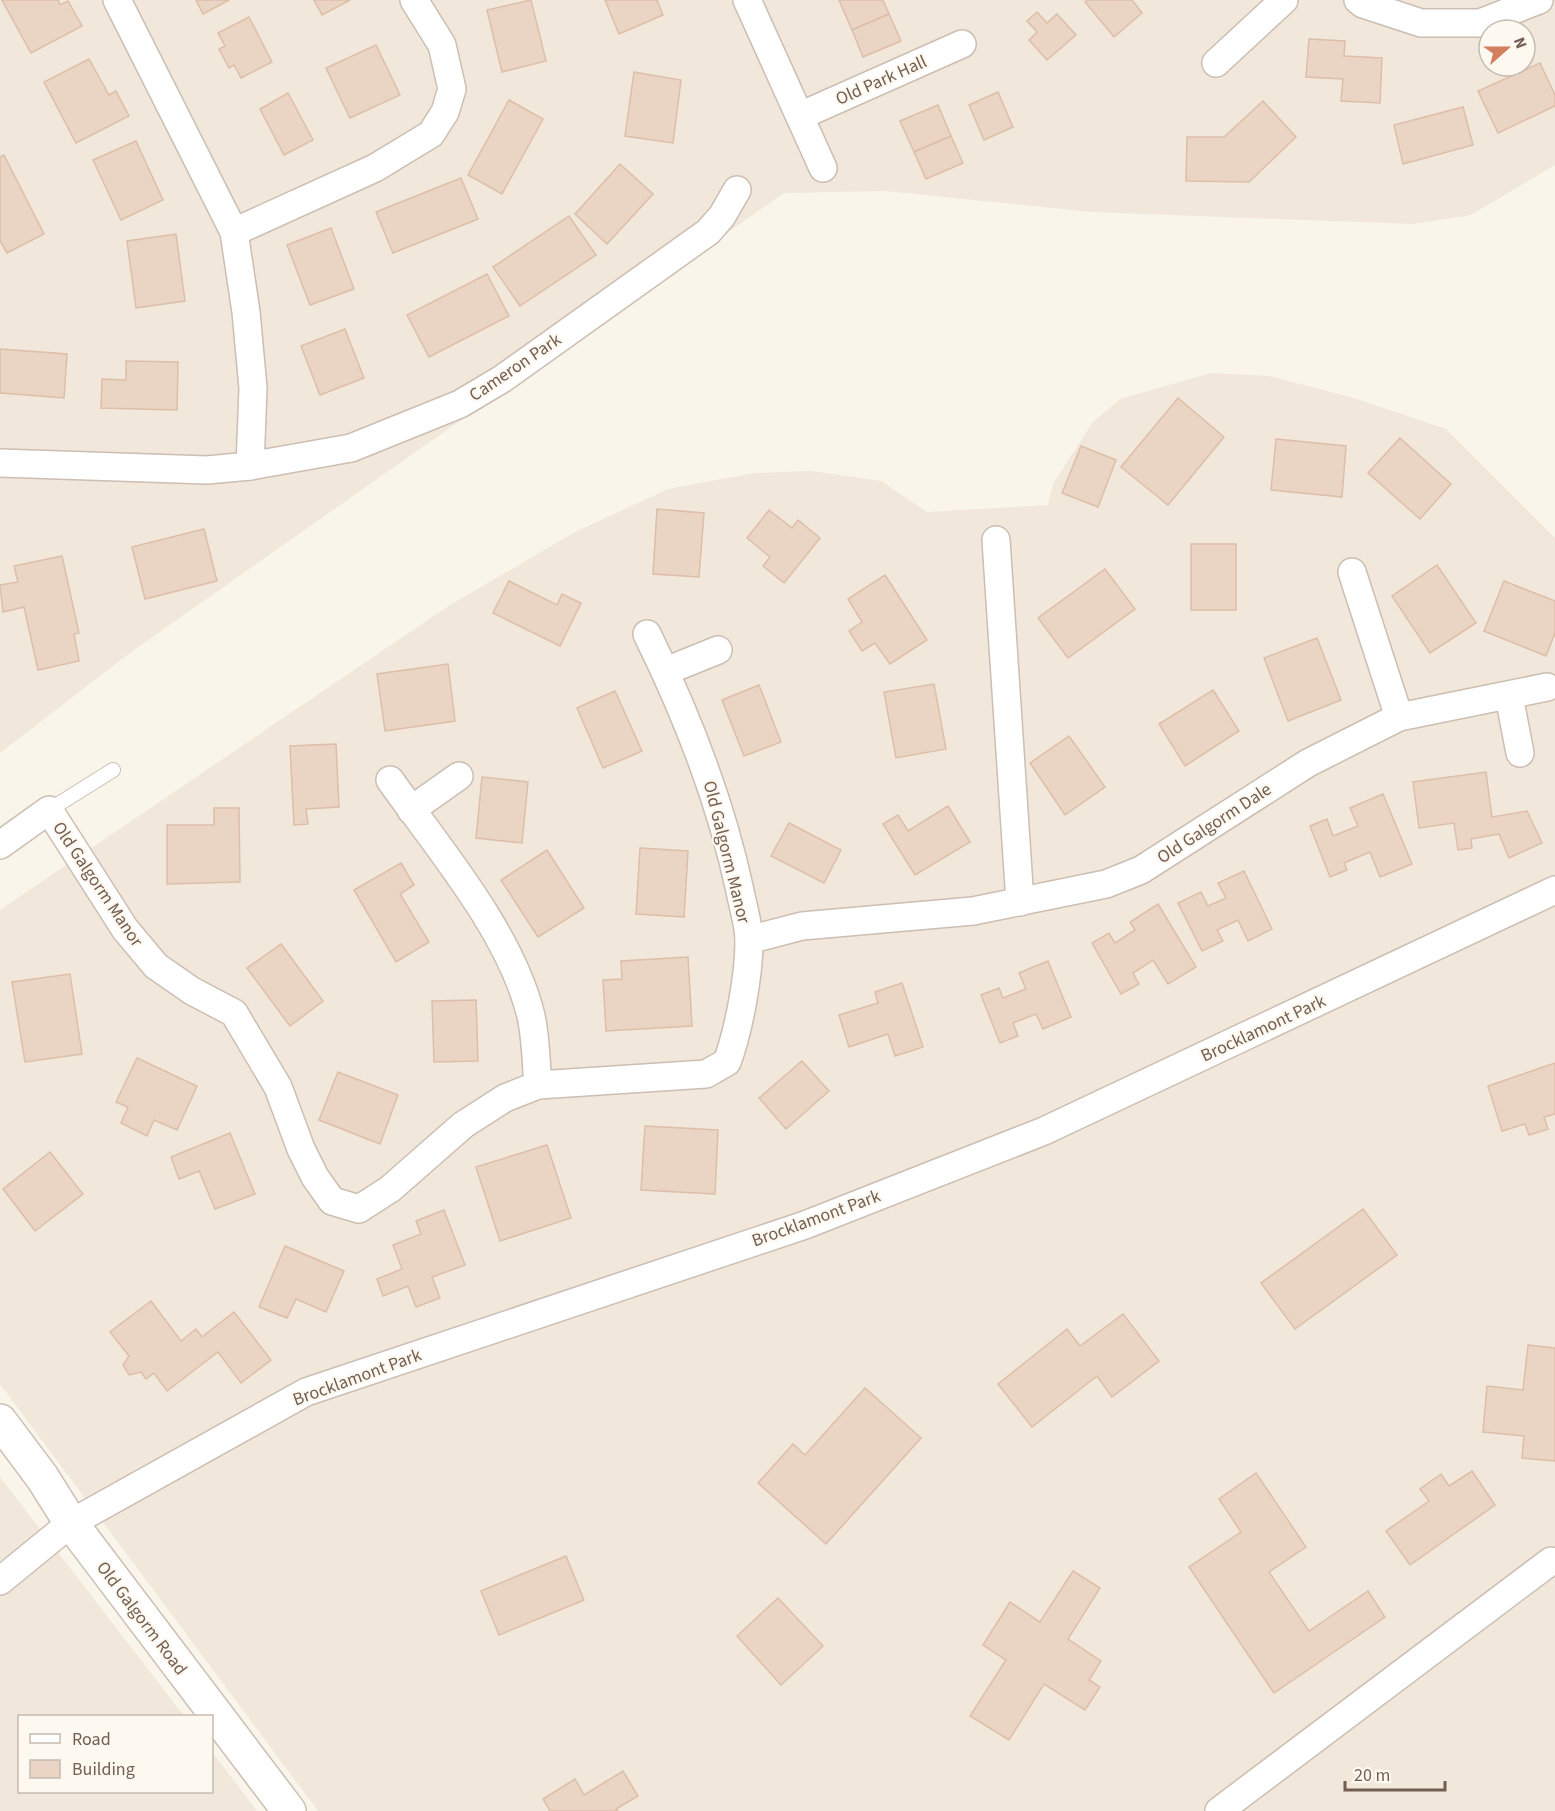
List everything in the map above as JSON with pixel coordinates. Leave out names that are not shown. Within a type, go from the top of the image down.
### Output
[{"type":"street","points":[[117,0],[234,232],[246,312],[253,388],[250,466]]},
{"type":"street","points":[[234,232],[375,168],[430,134],[445,112],[452,89],[442,45],[414,0]]},
{"type":"street","points":[[747,0],[823,168]]},
{"type":"street","points":[[1216,63],[1284,0]]},
{"type":"street","points":[[1358,0],[1420,23],[1480,23],[1539,0]]},
{"type":"street","name":"Old Park Hall","points":[[800,116],[962,44]]},
{"type":"street","name":"Cameron Park","points":[[0,463],[207,470],[250,466],[351,448],[460,404],[502,379],[708,232],[722,216],[737,190]]},
{"type":"street","points":[[996,540],[1020,902]]},
{"type":"street","points":[[1352,572],[1399,717]]},
{"type":"street","name":"Old Galgorm Manor","points":[[0,845],[49,810],[124,929],[156,966],[192,991],[234,1013],[278,1087],[301,1149],[332,1201],[359,1209],[390,1189],[463,1125],[505,1098],[538,1085],[706,1074],[727,1062],[737,1035],[749,940],[734,867],[706,770],[666,671],[647,634]]},
{"type":"street","points":[[666,671],[718,650]]},
{"type":"street","name":"Old Galgorm Dale","points":[[749,940],[802,926],[973,911],[1106,884],[1140,870],[1308,763],[1399,717],[1547,687]]},
{"type":"street","points":[[1509,696],[1520,753]]},
{"type":"street","points":[[411,810],[459,776]]},
{"type":"street","points":[[390,780],[489,921],[514,969],[531,1017],[538,1085]]},
{"type":"street","name":"Brocklamont Park","points":[[0,1581],[70,1523],[306,1392],[805,1225],[1044,1131],[1555,890]]},
{"type":"street","name":"Old Galgorm Road","points":[[0,1421],[42,1477],[70,1523],[289,1811]]},
{"type":"street","points":[[1219,1811],[1551,1561]]},
{"type":"lane","points":[[49,810],[113,770]]},
{"type":"shaded area","points":[[0,0],[1555,0],[1555,165],[1471,215],[1413,224],[1091,212],[886,191],[784,193],[131,652],[0,753]]},
{"type":"shaded area","points":[[1211,373],[1269,376],[1354,398],[1446,429],[1555,538],[1555,1811],[318,1811],[0,1384],[0,910],[450,605],[577,531],[668,489],[754,473],[812,471],[881,481],[927,512],[1048,505],[1053,484],[1092,423],[1120,399]]},
{"type":"shaded area","points":[[0,1477],[183,1715],[18,1715],[18,1793],[213,1793],[213,1753],[257,1811],[0,1811]]},
{"type":"building","points":[[2,0],[58,0],[60,5],[68,1],[82,26],[31,53]]},
{"type":"building","points":[[196,0],[229,0],[203,14]]},
{"type":"building","points":[[314,0],[350,0],[322,15]]},
{"type":"building","points":[[531,0],[546,61],[502,72],[487,10]]},
{"type":"building","points":[[605,0],[657,0],[663,15],[619,34]]},
{"type":"building","points":[[839,0],[883,0],[889,14],[852,30]]},
{"type":"building","points":[[1088,0],[1132,0],[1142,13],[1114,37],[1085,2]]},
{"type":"building","points":[[1037,12],[1047,23],[1057,14],[1076,35],[1047,60],[1029,40],[1037,32],[1027,21]]},
{"type":"building","points":[[889,14],[901,41],[863,57],[852,30]]},
{"type":"building","points":[[249,17],[272,62],[241,78],[234,65],[229,68],[219,49],[225,46],[218,33]]},
{"type":"building","points":[[1309,39],[1345,41],[1344,56],[1382,58],[1380,103],[1341,101],[1343,79],[1306,77]]},
{"type":"building","points":[[376,45],[400,95],[350,118],[326,68]]},
{"type":"building","points":[[89,59],[109,95],[116,91],[129,116],[76,143],[44,82]]},
{"type":"building","points":[[1540,63],[1555,95],[1555,106],[1498,133],[1478,91],[1507,78],[1537,78],[1537,64]]},
{"type":"building","points":[[634,72],[681,80],[673,143],[625,136]]},
{"type":"building","points":[[998,92],[1013,127],[984,140],[969,105]]},
{"type":"building","points":[[288,93],[313,140],[284,155],[260,109]]},
{"type":"building","points":[[509,100],[543,119],[502,194],[468,175]]},
{"type":"building","points":[[1263,101],[1296,137],[1249,182],[1186,181],[1187,137],[1224,137]]},
{"type":"building","points":[[938,105],[951,136],[914,152],[900,121]]},
{"type":"building","points":[[1463,107],[1473,145],[1403,164],[1394,125]]},
{"type":"building","points":[[951,136],[963,163],[926,179],[914,152]]},
{"type":"building","points":[[136,141],[163,200],[121,220],[93,160]]},
{"type":"building","points":[[4,155],[44,234],[7,253],[0,241],[0,157]]},
{"type":"building","points":[[620,164],[653,194],[607,244],[575,214]]},
{"type":"building","points":[[461,178],[478,219],[393,253],[376,212]]},
{"type":"building","points":[[569,216],[596,255],[520,306],[493,267]]},
{"type":"building","points":[[331,228],[354,289],[310,305],[287,245]]},
{"type":"building","points":[[176,234],[185,301],[136,308],[127,241]]},
{"type":"building","points":[[487,274],[509,316],[429,357],[407,315]]},
{"type":"building","points":[[345,329],[364,378],[320,395],[301,346]]},
{"type":"building","points":[[0,349],[67,354],[64,398],[0,393]]},
{"type":"building","points":[[126,361],[178,362],[177,410],[101,408],[102,379],[126,380]]},
{"type":"building","points":[[1178,398],[1224,437],[1168,505],[1121,467]]},
{"type":"building","points":[[1400,438],[1451,484],[1420,519],[1368,473]]},
{"type":"building","points":[[1276,439],[1346,446],[1342,497],[1271,490]]},
{"type":"building","points":[[1081,446],[1116,460],[1098,507],[1062,493]]},
{"type":"building","points":[[657,509],[704,513],[699,577],[653,574]]},
{"type":"building","points":[[769,510],[792,528],[798,520],[820,538],[784,583],[763,566],[770,557],[747,538]]},
{"type":"building","points":[[204,529],[217,581],[145,599],[132,547]]},
{"type":"building","points":[[1191,544],[1236,544],[1236,610],[1191,610]]},
{"type":"building","points":[[62,556],[79,633],[74,634],[79,661],[38,670],[24,607],[3,612],[0,585],[18,582],[14,566]]},
{"type":"building","points":[[1437,565],[1476,623],[1430,653],[1392,596]]},
{"type":"building","points":[[1105,569],[1135,609],[1068,658],[1038,618]]},
{"type":"building","points":[[885,575],[927,640],[890,664],[875,643],[862,651],[849,631],[862,622],[848,599]]},
{"type":"building","points":[[509,581],[557,605],[562,594],[581,603],[560,646],[493,613]]},
{"type":"building","points":[[1504,581],[1555,601],[1555,633],[1546,656],[1484,631]]},
{"type":"building","points":[[1317,638],[1341,700],[1288,721],[1264,658]]},
{"type":"building","points":[[448,664],[455,721],[385,731],[377,674]]},
{"type":"building","points":[[934,684],[946,749],[896,758],[884,692]]},
{"type":"building","points":[[759,685],[781,742],[744,756],[722,700]]},
{"type":"building","points":[[1213,690],[1239,731],[1185,766],[1159,724]]},
{"type":"building","points":[[615,691],[642,751],[603,768],[577,708]]},
{"type":"building","points":[[1069,736],[1105,787],[1065,815],[1030,763]]},
{"type":"building","points":[[336,744],[339,807],[306,809],[308,824],[294,825],[290,746]]},
{"type":"building","points":[[1486,772],[1492,817],[1527,811],[1542,843],[1509,858],[1499,834],[1471,839],[1472,848],[1458,850],[1454,823],[1419,828],[1413,782]]},
{"type":"building","points":[[482,777],[528,782],[522,843],[476,838]]},
{"type":"building","points":[[1383,794],[1412,864],[1380,877],[1370,852],[1344,863],[1347,870],[1330,877],[1310,826],[1327,819],[1333,836],[1358,826],[1350,808]]},
{"type":"building","points":[[948,806],[970,842],[915,875],[883,824],[898,815],[908,831]]},
{"type":"building","points":[[214,808],[239,808],[240,882],[167,884],[167,825],[214,825]]},
{"type":"building","points":[[789,823],[841,850],[824,883],[771,856]]},
{"type":"building","points":[[640,848],[688,851],[684,917],[636,914]]},
{"type":"building","points":[[547,850],[584,908],[538,937],[501,880]]},
{"type":"building","points":[[401,863],[414,885],[400,894],[429,942],[396,962],[354,890]]},
{"type":"building","points":[[1244,871],[1272,929],[1248,941],[1238,920],[1217,930],[1223,941],[1202,951],[1178,903],[1201,892],[1208,906],[1226,898],[1218,883]]},
{"type":"building","points":[[1158,904],[1196,967],[1168,984],[1153,960],[1133,973],[1139,984],[1121,994],[1092,943],[1109,933],[1115,943],[1135,930],[1130,922]]},
{"type":"building","points":[[281,944],[323,1001],[290,1026],[247,968]]},
{"type":"building","points":[[688,957],[692,1026],[606,1031],[603,980],[622,979],[621,961]]},
{"type":"building","points":[[1048,961],[1071,1017],[1043,1029],[1036,1014],[1013,1023],[1018,1036],[1000,1043],[981,995],[999,988],[1003,998],[1026,989],[1019,973]]},
{"type":"building","points":[[70,974],[82,1054],[25,1062],[12,982]]},
{"type":"building","points":[[902,983],[923,1047],[895,1056],[888,1034],[849,1047],[839,1015],[878,1003],[875,992]]},
{"type":"building","points":[[476,1000],[478,1061],[434,1062],[432,1001]]},
{"type":"building","points":[[137,1058],[197,1086],[177,1130],[154,1120],[147,1136],[121,1123],[128,1107],[116,1102]]},
{"type":"building","points":[[802,1061],[829,1091],[786,1129],[759,1098]]},
{"type":"building","points":[[1555,1063],[1555,1114],[1544,1117],[1548,1129],[1529,1135],[1525,1124],[1502,1131],[1488,1086]]},
{"type":"building","points":[[338,1072],[398,1095],[380,1144],[319,1120]]},
{"type":"building","points":[[645,1126],[718,1130],[715,1194],[641,1190]]},
{"type":"building","points":[[230,1133],[255,1194],[215,1209],[199,1171],[179,1179],[171,1157]]},
{"type":"building","points":[[547,1145],[571,1218],[500,1241],[476,1167]]},
{"type":"building","points":[[50,1152],[83,1194],[35,1231],[3,1189]]},
{"type":"building","points":[[1363,1209],[1397,1255],[1295,1329],[1261,1283]]},
{"type":"building","points":[[444,1210],[465,1265],[432,1277],[440,1298],[416,1307],[408,1286],[383,1296],[377,1279],[402,1269],[393,1245],[421,1234],[416,1221]]},
{"type":"building","points":[[285,1246],[344,1271],[326,1312],[296,1299],[287,1318],[259,1307]]},
{"type":"building","points":[[151,1301],[181,1341],[196,1329],[202,1337],[234,1312],[271,1360],[241,1383],[218,1352],[167,1391],[154,1373],[146,1379],[141,1372],[129,1375],[123,1365],[129,1356],[110,1332]]},
{"type":"building","points":[[1123,1314],[1159,1361],[1112,1397],[1097,1376],[1032,1427],[998,1384],[1067,1329],[1080,1346]]},
{"type":"building","points":[[1528,1345],[1555,1348],[1555,1461],[1522,1458],[1524,1436],[1483,1432],[1487,1386],[1523,1390]]},
{"type":"building","points":[[865,1388],[921,1438],[826,1544],[758,1483],[793,1444],[805,1455]]},
{"type":"building","points":[[1472,1471],[1495,1505],[1410,1565],[1386,1531],[1429,1501],[1420,1489],[1441,1474],[1449,1486]]},
{"type":"building","points":[[1256,1473],[1306,1547],[1269,1572],[1309,1631],[1368,1591],[1385,1617],[1274,1693],[1189,1567],[1241,1532],[1219,1499]]},
{"type":"building","points":[[566,1556],[584,1600],[499,1635],[481,1591]]},
{"type":"building","points":[[1073,1571],[1100,1588],[1068,1639],[1101,1661],[1089,1680],[1100,1687],[1085,1710],[1044,1684],[1009,1740],[970,1716],[1006,1660],[983,1645],[1010,1602],[1040,1622]]},
{"type":"building","points":[[778,1598],[823,1646],[781,1685],[737,1636]]},
{"type":"building","points":[[623,1771],[638,1796],[616,1809],[618,1811],[550,1811],[543,1799],[575,1779],[584,1795]]}]
